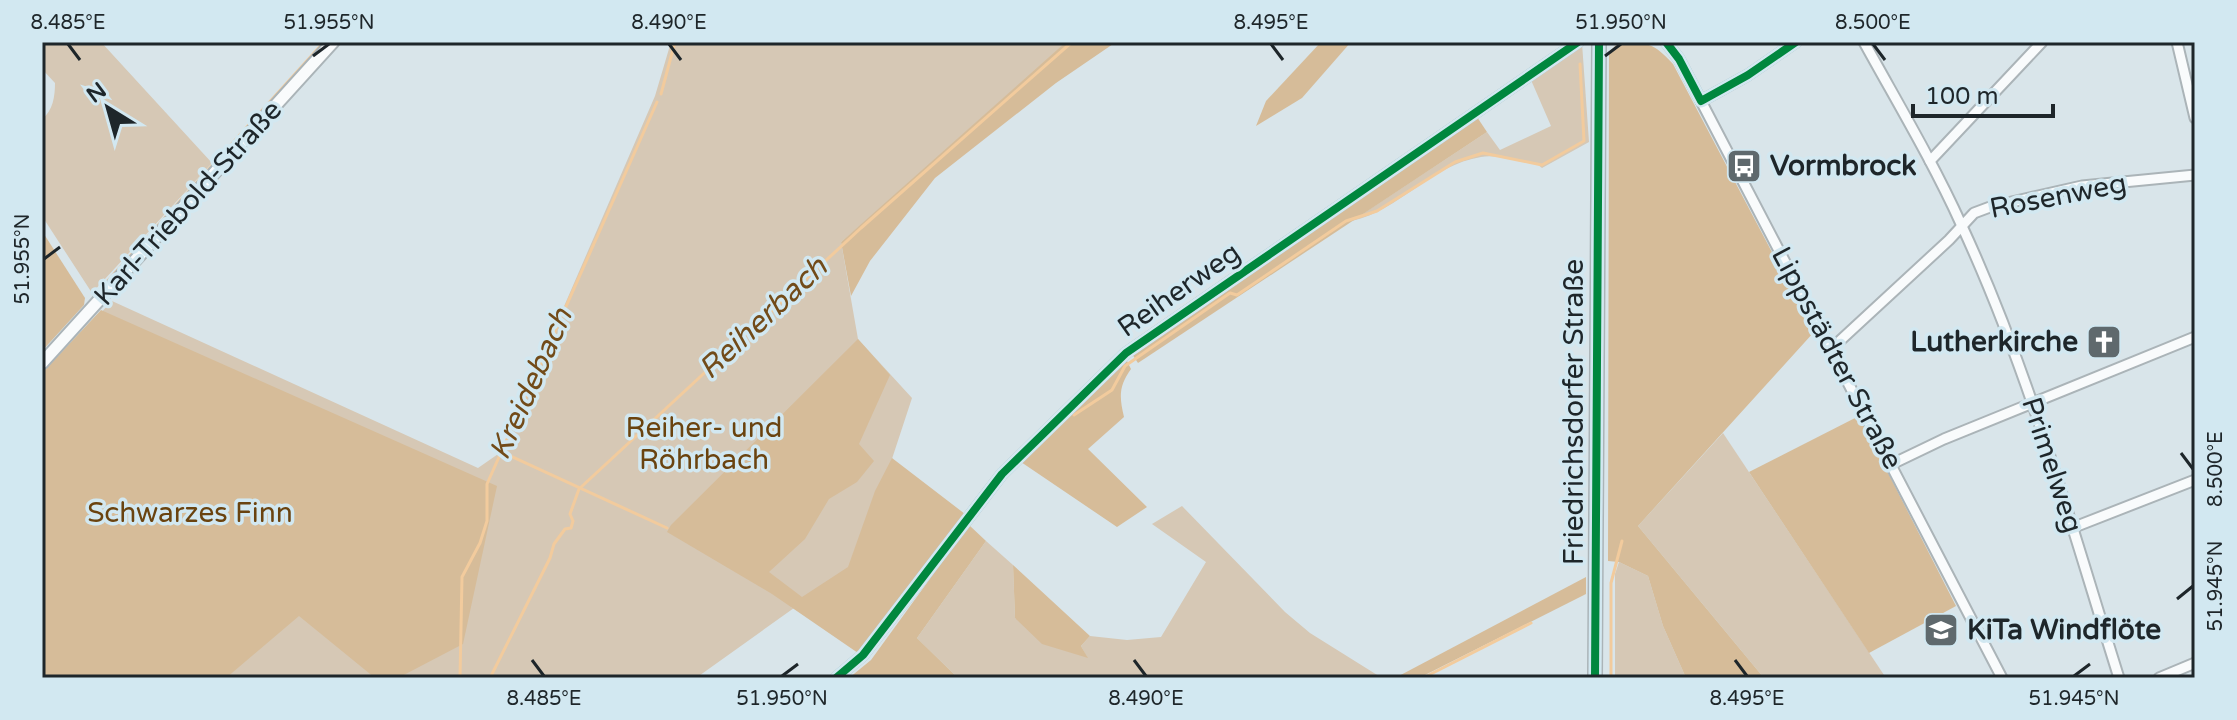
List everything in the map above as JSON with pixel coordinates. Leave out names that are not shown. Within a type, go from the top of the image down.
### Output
[{"type":"main road","name":"Friedrichsdorfer Straße","points":[[1592,42],[1597,147],[1595,678]]},
{"type":"main road","name":"Friedrichsdorfer Straße","points":[[1597,147],[1600,125],[1599,42]]},
{"type":"street","name":"Karl-Triebold-Straße","points":[[42,363],[333,42]]},
{"type":"street","name":"Reiherweg","points":[[836,678],[863,655],[1002,474],[1126,353],[1578,42]]},
{"type":"street","name":"Lippstädter Straße","points":[[1666,42],[1679,59],[2002,678]]},
{"type":"street","points":[[1701,101],[1748,75],[1796,42]]},
{"type":"street","name":"Primelweg","points":[[1864,42],[1930,161],[1993,299],[2032,402],[2119,678]]},
{"type":"street","points":[[1930,161],[2042,42]]},
{"type":"street","points":[[2177,42],[2195,118]]},
{"type":"street","name":"Rosenweg","points":[[1831,349],[1974,213],[2082,186],[2195,175]]},
{"type":"street","points":[[1892,464],[2032,402],[2195,337]]},
{"type":"street","points":[[2072,528],[2195,480]]},
{"type":"street","points":[[2159,678],[2175,675],[2195,663]]},
{"type":"green space","points":[[42,42],[101,42],[212,163],[92,293],[42,216],[42,119],[51,108],[55,83],[42,69]]},
{"type":"green space","name":"Reiher- und Röhrbach","points":[[671,42],[1074,42],[841,242],[858,339],[912,398],[863,547],[853,567],[791,607],[794,608],[696,678],[42,678],[42,375],[112,301],[478,468],[501,452],[655,96]]},
{"type":"green space","points":[[1066,42],[1116,42],[1056,83],[935,178],[870,261],[851,296],[841,242]]},
{"type":"green space","points":[[1321,42],[1351,42],[1302,98],[1256,126],[1266,101]]},
{"type":"green space","points":[[1619,42],[1649,45],[1673,64],[1814,332],[1638,526],[1764,678],[1686,678],[1663,626],[1648,576],[1619,562],[1608,561],[1609,52]]},
{"type":"green space","points":[[1582,43],[1589,142],[1542,168],[1537,164],[1495,157],[1463,162],[1446,169],[1385,207],[1352,221],[1487,132],[1500,150],[1551,126],[1531,80]]},
{"type":"green space","points":[[1477,117],[1487,132],[1138,363],[1132,354]]},
{"type":"green space","points":[[42,231],[85,298],[84,305],[42,351]]},
{"type":"green space","name":"Schwarzes Finn","points":[[101,310],[497,486],[463,644],[398,678],[375,678],[299,616],[226,678],[42,678],[42,373]]},
{"type":"green space","points":[[858,339],[890,375],[859,444],[874,461],[857,482],[829,499],[805,539],[769,572],[802,597],[848,567],[875,491],[892,458],[965,514],[858,653],[772,594],[667,532]]},
{"type":"green space","points":[[1126,359],[1131,369],[1121,392],[1124,417],[1088,449],[1147,507],[1117,527],[1021,462]]},
{"type":"green space","points":[[1859,416],[1956,606],[1869,653],[1749,472]]},
{"type":"green space","points":[[1723,433],[1886,678],[1764,678],[1638,526]]},
{"type":"green space","points":[[1182,506],[1285,612],[1310,633],[1382,678],[958,678],[917,638],[986,541],[1013,565],[1015,618],[1087,657],[1081,646],[1090,636],[1127,640],[1161,637],[1206,562],[1152,524]]},
{"type":"green space","points":[[969,525],[986,541],[917,638],[958,678],[849,678],[871,660]]},
{"type":"green space","points":[[1619,562],[1648,576],[1663,626],[1686,678],[1615,678],[1615,574]]},
{"type":"green space","points":[[1013,565],[1090,636],[1081,646],[1088,658],[1042,644],[1015,618]]},
{"type":"green space","points":[[1586,577],[1586,594],[1419,678],[1395,678]]},
{"type":"waterway","points":[[94,296],[324,42]]},
{"type":"waterway","name":"Kreidebach","points":[[661,94],[675,42]]},
{"type":"waterway","name":"Reiherbach","points":[[490,678],[550,558],[554,544],[565,529],[571,528],[573,521],[570,514],[579,489],[861,228],[1072,42]]},
{"type":"waterway","points":[[1074,415],[1112,390],[1125,366],[1230,293],[1237,295],[1346,221],[1377,211],[1455,162],[1483,153],[1542,165],[1584,141],[1580,64]]},
{"type":"waterway","name":"Kreidebach","points":[[460,678],[462,577],[480,543],[487,521],[487,484],[657,102]]},
{"type":"waterway","points":[[504,453],[667,528]]},
{"type":"waterway","points":[[1611,678],[1611,583],[1622,541]]},
{"type":"waterway","points":[[1423,678],[1531,623]]},
{"type":"cycle path","points":[[836,678],[863,655],[1002,474],[1126,353],[1578,42]]},
{"type":"cycle path","points":[[1595,678],[1599,42]]},
{"type":"cycle path","points":[[1666,42],[1679,59],[1701,101],[1748,75],[1796,42]]},
{"type":"place","name":"Vormbrock","points":[[1744,166]]},
{"type":"place","name":"Lutherkirche","points":[[2104,342]]},
{"type":"place","name":"KiTa Windflöte","points":[[1941,630]]}]
